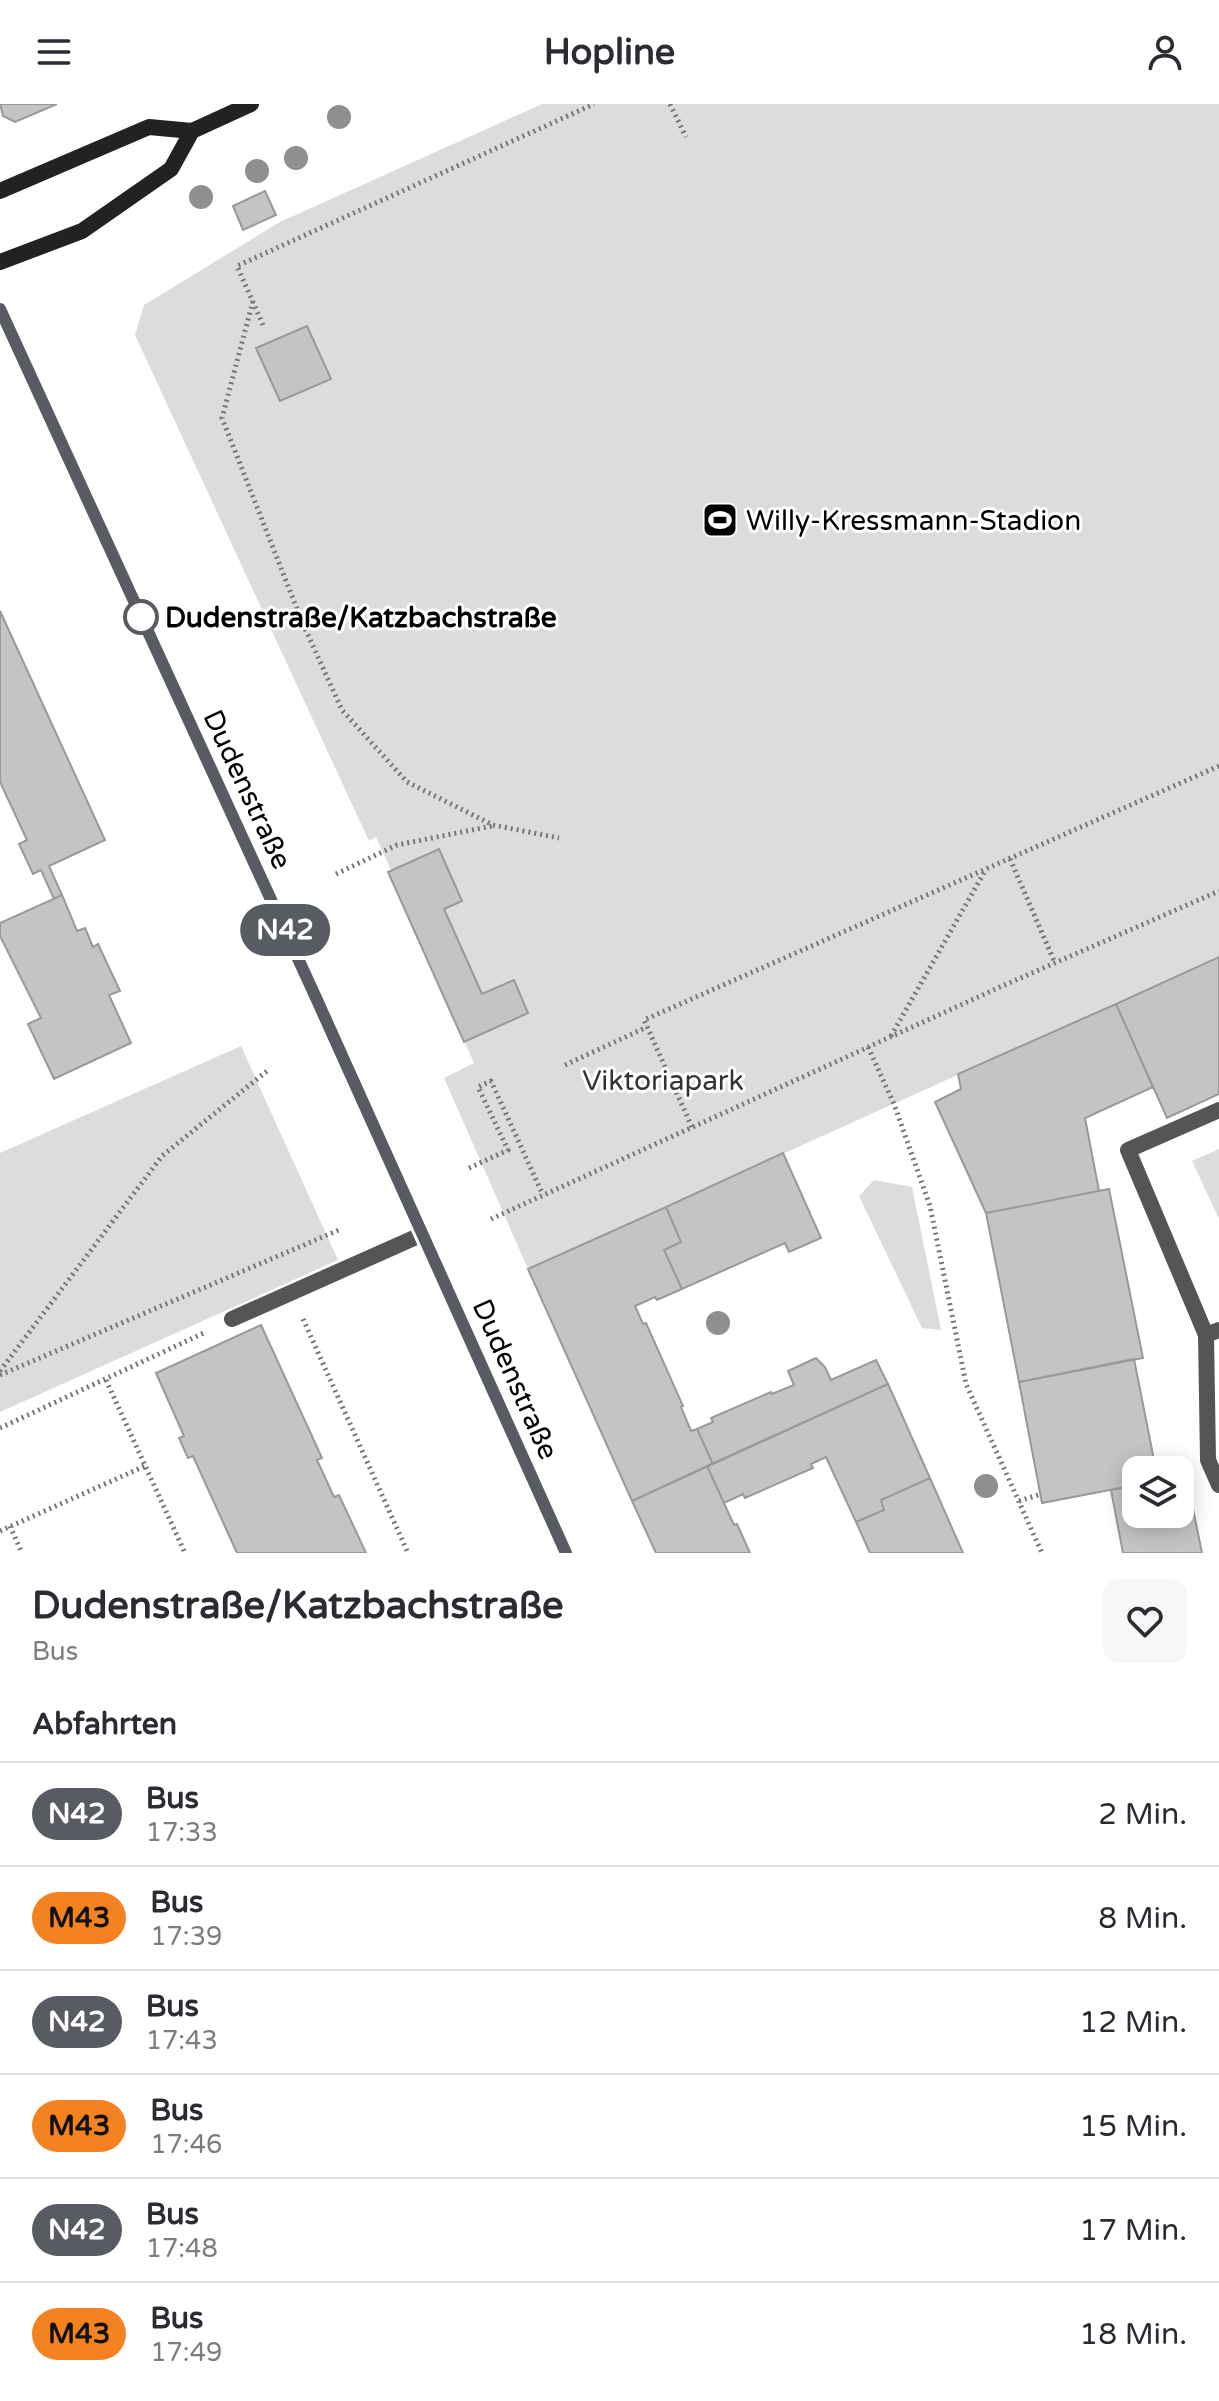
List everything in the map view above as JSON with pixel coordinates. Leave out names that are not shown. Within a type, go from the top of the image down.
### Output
[{"type":"main road","points":[[0,191],[149,127],[192,131],[251,104]]},
{"type":"main road","points":[[0,262],[82,231],[171,169],[192,131]]},
{"type":"main road","name":"Dudenstraße","points":[[0,309],[566,1553]]},
{"type":"lane","points":[[1219,1110],[1128,1150],[1213,1333],[1208,1460],[1219,1485]]},
{"type":"lane","points":[[232,1319],[423,1234]]},
{"type":"path","points":[[263,325],[237,266],[594,104]]},
{"type":"path","points":[[670,104],[686,137]]},
{"type":"path","points":[[253,301],[222,418],[303,624],[342,710],[407,782],[493,825],[559,838]]},
{"type":"path","points":[[692,1127],[644,1020],[1219,766]]},
{"type":"path","points":[[336,874],[397,845],[493,825]]},
{"type":"path","points":[[1010,859],[1055,963]]},
{"type":"path","points":[[889,1037],[985,870]]},
{"type":"path","points":[[491,1219],[889,1037],[1219,891]]},
{"type":"path","points":[[565,1065],[647,1027]]},
{"type":"path","points":[[868,1047],[894,1104],[930,1206],[966,1384],[1042,1553]]},
{"type":"path","points":[[0,1373],[162,1156],[267,1071]]},
{"type":"path","points":[[469,1168],[508,1150],[478,1087],[491,1081],[543,1195]]},
{"type":"path","points":[[0,1373],[339,1230]]},
{"type":"path","points":[[291,1293],[408,1553]]},
{"type":"path","points":[[0,1428],[232,1319]]},
{"type":"path","points":[[106,1380],[185,1553]]},
{"type":"path","points":[[0,1531],[145,1466]]},
{"type":"path","points":[[1019,1501],[1041,1494]]},
{"type":"path","points":[[10,1526],[22,1553]]},
{"type":"green space","name":"Willy-Kressmann-Stadion","points":[[542,104],[1219,104],[1219,957],[528,1269],[444,1078],[474,1063],[388,872],[391,870],[376,837],[369,841],[135,335],[144,305],[280,222]]},
{"type":"green space","points":[[241,1046],[338,1260],[0,1412],[0,1153]]},
{"type":"green space","points":[[1219,1149],[1219,1219],[1192,1161]]},
{"type":"green space","points":[[874,1180],[912,1187],[941,1330],[922,1328],[859,1196]]},
{"type":"building","points":[[0,104],[57,104],[15,122],[3,116]]},
{"type":"building","points":[[265,191],[276,215],[243,230],[233,206]]},
{"type":"building","points":[[307,326],[331,379],[280,401],[256,348]]},
{"type":"building","points":[[0,611],[105,840],[49,866],[62,895],[54,899],[41,870],[33,874],[19,844],[27,840],[0,782]]},
{"type":"building","points":[[439,849],[462,901],[444,909],[482,994],[514,980],[528,1013],[464,1042],[388,872]]},
{"type":"building","points":[[62,895],[77,931],[85,928],[93,947],[98,944],[120,991],[109,995],[131,1043],[54,1079],[28,1024],[41,1018],[0,936],[0,923]]},
{"type":"building","points":[[1219,957],[1219,1094],[1167,1118],[1116,1004]]},
{"type":"building","points":[[1116,1004],[1153,1087],[1085,1118],[1099,1191],[986,1213],[935,1102],[961,1089],[958,1074]]},
{"type":"building","points":[[783,1153],[821,1238],[789,1252],[785,1243],[682,1289],[664,1250],[681,1242],[666,1207]]},
{"type":"building","points":[[1109,1189],[1143,1358],[1019,1382],[986,1213]]},
{"type":"building","points":[[666,1207],[681,1242],[664,1250],[682,1289],[635,1306],[643,1324],[646,1323],[691,1431],[697,1429],[713,1464],[632,1501],[528,1269]]},
{"type":"building","points":[[261,1325],[322,1458],[317,1460],[334,1497],[339,1495],[366,1553],[237,1553],[193,1456],[188,1458],[179,1438],[184,1436],[156,1373]]},
{"type":"building","points":[[816,1358],[831,1380],[876,1360],[888,1384],[713,1464],[697,1429],[713,1422],[711,1418],[794,1385],[788,1371]]},
{"type":"building","points":[[1134,1359],[1153,1456],[1122,1456],[1122,1488],[1042,1503],[1019,1382]]},
{"type":"building","points":[[888,1384],[930,1478],[881,1500],[884,1510],[856,1522],[826,1457],[811,1464],[813,1468],[745,1498],[743,1494],[724,1503],[707,1466]]},
{"type":"building","points":[[707,1466],[750,1553],[656,1553],[632,1501]]},
{"type":"building","points":[[930,1478],[963,1553],[870,1553],[856,1522],[884,1510],[881,1500]]},
{"type":"building","points":[[1122,1488],[1122,1528],[1194,1528],[1194,1514],[1202,1553],[1123,1553],[1111,1490]]},
{"type":"bus line","name":"N42","points":[[0,309],[566,1553]]},
{"type":"place","name":"Willy-Kressmann-Stadion","points":[[720,520]]},
{"type":"place","name":"Dudenstraße/Katzbachstraße","points":[[141,617]]},
{"type":"park label","name":"Viktoriapark","points":[[663,1080]]}]
